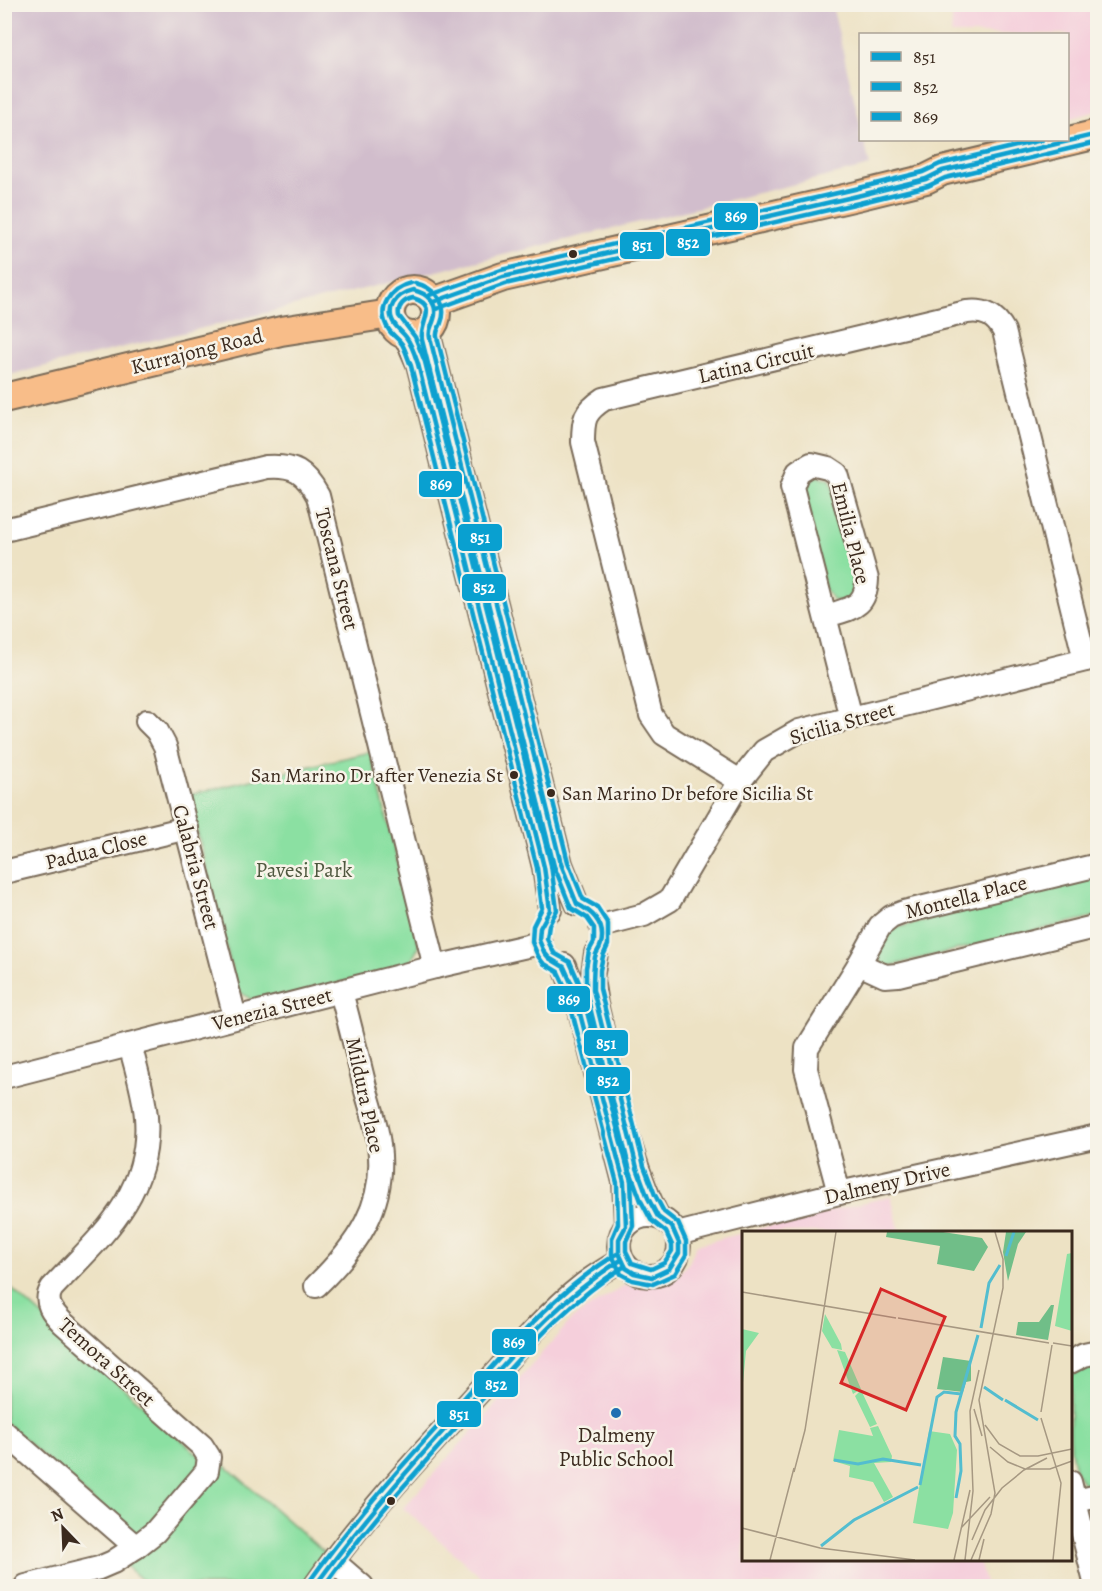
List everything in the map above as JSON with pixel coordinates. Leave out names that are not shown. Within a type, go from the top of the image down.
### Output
[{"type":"main road","name":"Kurrajong Road","points":[[1069,141],[1098,134]]},
{"type":"main road","name":"Kurrajong Road","points":[[4,398],[281,331],[415,320],[503,277],[926,179],[942,171],[1068,141]]},
{"type":"main road","name":"Kurrajong Road","points":[[926,179],[943,182],[1098,146]]},
{"type":"street","name":"Latina Circuit","points":[[740,781],[664,734],[651,716],[583,442],[584,420],[592,407],[604,399],[967,312],[986,313],[993,316],[1004,331],[1091,659]]},
{"type":"street","points":[[415,320],[431,343],[561,864],[578,904]]},
{"type":"street","points":[[415,320],[418,364],[544,867],[550,910]]},
{"type":"street","name":"Emilia Place","points":[[827,616],[848,610],[860,602],[867,593],[867,579],[837,474],[828,468],[811,464],[798,472],[792,487],[827,616],[851,718]]},
{"type":"street","name":"Toscana Street","points":[[4,530],[266,467],[290,468],[306,477],[318,496],[435,967]]},
{"type":"street","name":"Sicilia Street","points":[[601,926],[644,915],[670,900],[740,781],[764,751],[785,738],[799,731],[1091,659]]},
{"type":"street","name":"Calabria Street","points":[[147,722],[157,731],[165,746],[235,1017]]},
{"type":"street","name":"Padua Close","points":[[4,873],[187,828]]},
{"type":"street","name":"Montella Place","points":[[839,1193],[806,1068],[807,1048],[860,964],[880,926],[891,917],[904,912],[1098,865]]},
{"type":"street","points":[[596,953],[582,964],[573,966],[564,965],[549,958],[540,944],[539,929],[550,910],[563,904],[578,904],[592,912],[601,926],[602,935],[596,953],[592,979],[596,1004],[638,1168],[648,1198],[658,1217]]},
{"type":"street","points":[[860,964],[885,976],[898,975],[1098,926]]},
{"type":"street","name":"Venezia Street","points":[[4,1077],[435,967],[540,944]]},
{"type":"street","points":[[564,965],[578,1003],[624,1182],[626,1226]]},
{"type":"street","name":"Mildura Place","points":[[316,1286],[350,1250],[363,1229],[375,1199],[380,1163],[376,1131],[341,992]]},
{"type":"street","name":"Temora Street","points":[[26,1587],[99,1568],[113,1562],[155,1532],[207,1471],[209,1457],[202,1446],[63,1323],[51,1309],[48,1298],[52,1288],[115,1220],[127,1203],[139,1174],[145,1146],[146,1114],[130,1045]]},
{"type":"street","name":"Dalmeny Drive","points":[[677,1234],[839,1193],[1098,1136]]},
{"type":"street","points":[[640,1217],[658,1217],[666,1221],[677,1234],[679,1252],[669,1269],[661,1274],[643,1276],[626,1268],[619,1253],[619,1239],[626,1226],[640,1217]]},
{"type":"street","points":[[315,1587],[333,1561],[432,1443],[549,1317],[584,1284],[621,1260]]},
{"type":"street","points":[[1072,1361],[1084,1355],[1098,1352]]},
{"type":"street","points":[[4,1432],[136,1547]]},
{"type":"street","points":[[1096,1587],[1073,1491],[1098,1496]]},
{"type":"street","points":[[333,1561],[362,1587]]},
{"type":"shaded area","points":[[4,5],[832,5],[859,120],[859,141],[864,141],[870,166],[5,376]]},
{"type":"shaded area","points":[[953,5],[1097,5],[1097,111],[1069,119],[1069,33],[951,33]]},
{"type":"shaded area","points":[[891,1196],[900,1231],[749,1231]]},
{"type":"shaded area","name":"Dalmeny Public School","points":[[742,1233],[742,1561],[979,1561],[986,1586],[491,1586],[403,1508],[573,1318],[625,1285],[641,1287],[675,1279],[690,1261],[696,1245]]},
{"type":"green space","points":[[816,476],[830,479],[859,581],[857,596],[846,603],[833,600],[825,589],[804,488]]},
{"type":"green space","name":"Pavesi Park","points":[[370,752],[419,946],[409,965],[258,1004],[237,990],[188,795]]},
{"type":"green space","points":[[1097,877],[1097,916],[889,966],[880,962],[879,951],[882,943],[896,928]]},
{"type":"green space","points":[[5,1283],[201,1457],[197,1474],[136,1539],[5,1422]]},
{"type":"green space","points":[[1097,1364],[1097,1488],[1086,1485],[1078,1475],[1072,1454],[1072,1375],[1087,1366]]},
{"type":"green space","points":[[219,1460],[327,1555],[306,1586],[149,1586],[124,1564]]},
{"type":"transit line","name":"851","points":[[1069,141],[1098,134]]},
{"type":"transit line","name":"869","points":[[430,295],[501,270],[855,189],[923,172],[940,164],[1038,141]]},
{"type":"transit line","name":"851","points":[[433,302],[503,277],[857,196],[926,179],[942,171],[1068,141]]},
{"type":"transit line","name":"852","points":[[436,309],[505,284],[859,203],[928,186],[945,178],[1098,142]]},
{"type":"transit line","name":"869","points":[[411,283],[397,290],[387,300],[384,307],[385,322],[402,344],[411,366],[537,868],[542,908],[533,926],[532,942],[543,963],[558,972],[566,989],[617,1183],[618,1224],[612,1238],[612,1255],[621,1274],[632,1280],[653,1284],[675,1274],[686,1256],[686,1241],[678,1223],[664,1212],[644,1166],[600,989],[600,970],[608,945],[608,924],[597,907],[583,899],[568,862],[437,337],[443,309],[433,292],[415,283]]},
{"type":"transit line","name":"851","points":[[413,290],[431,300],[435,309],[430,338],[561,864],[577,904],[597,919],[602,930],[601,944],[594,961],[593,990],[637,1168],[658,1217],[672,1227],[679,1243],[679,1253],[669,1269],[652,1277],[634,1273],[626,1268],[619,1253],[619,1239],[626,1226],[624,1182],[573,987],[564,967],[549,958],[539,940],[540,928],[550,910],[544,867],[418,364],[410,343],[392,320],[393,304],[401,295],[413,290]]},
{"type":"transit line","name":"852","points":[[413,298],[421,301],[427,310],[422,340],[554,866],[571,908],[587,918],[594,928],[594,942],[589,951],[586,968],[586,991],[630,1171],[651,1220],[666,1232],[672,1245],[672,1251],[664,1263],[651,1269],[632,1263],[626,1251],[626,1241],[633,1226],[631,1181],[580,985],[570,962],[554,953],[547,939],[549,925],[557,910],[551,865],[425,362],[415,337],[399,316],[402,304],[413,298]]},
{"type":"transit line","name":"869","points":[[309,1582],[384,1487],[518,1338],[574,1284],[617,1254]]},
{"type":"transit line","name":"851","points":[[315,1586],[389,1492],[521,1345],[558,1308],[621,1260]]},
{"type":"transit line","name":"852","points":[[324,1586],[396,1495],[526,1351],[582,1297],[625,1266]]},
{"type":"place","name":"San Marino Dr after Venezia St","points":[[514,775]]},
{"type":"place","name":"San Marino Dr before Sicilia St","points":[[551,793]]},
{"type":"place","name":"Dalmeny Public School","points":[[616,1413]]}]
